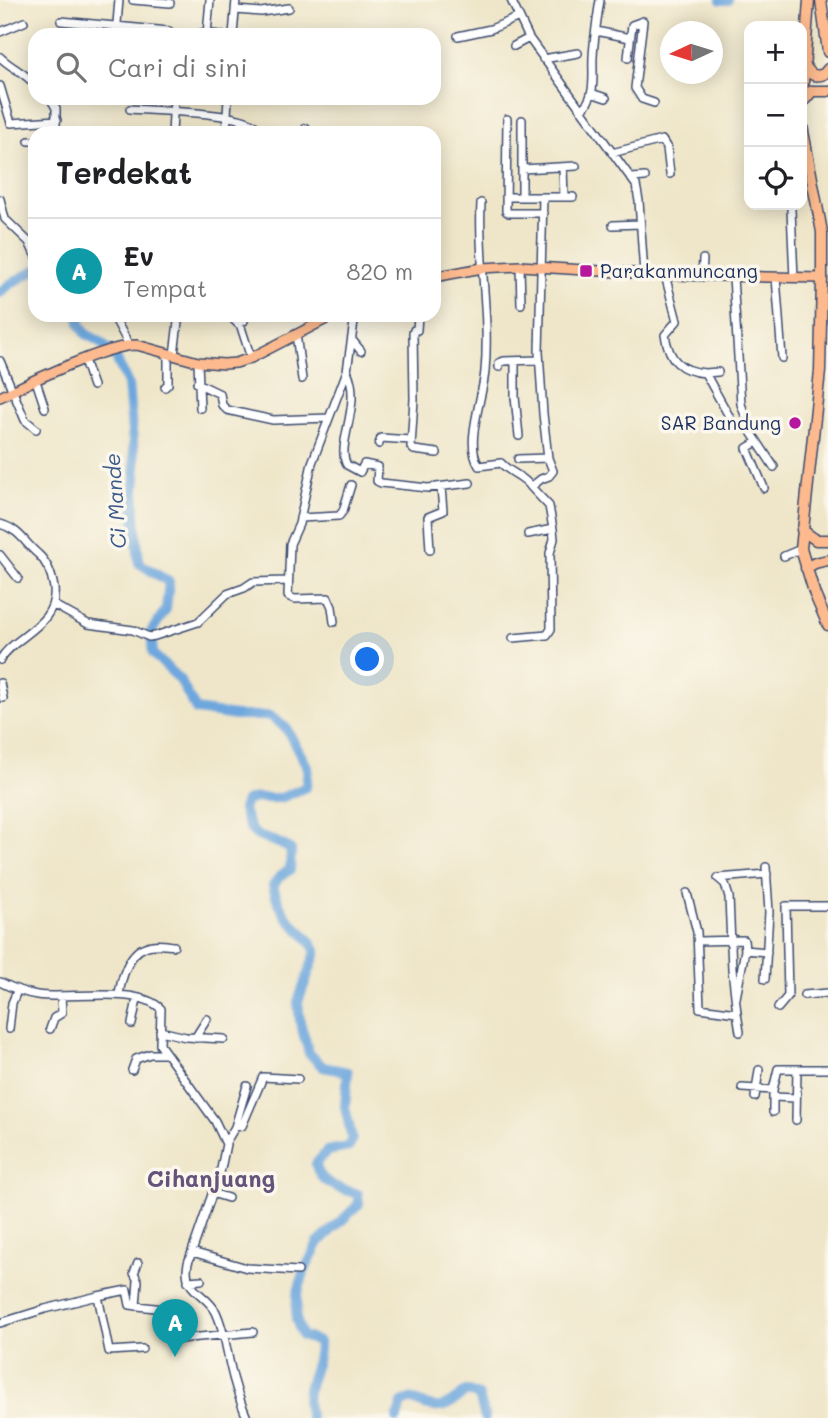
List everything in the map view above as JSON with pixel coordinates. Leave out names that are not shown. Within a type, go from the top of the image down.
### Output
[{"type":"highway","points":[[807,32],[809,0]]},
{"type":"highway","points":[[821,0],[828,52]]},
{"type":"highway","points":[[807,68],[816,76],[824,74],[828,69]]},
{"type":"highway","points":[[807,97],[812,91],[828,91]]},
{"type":"highway","points":[[806,147],[822,232],[822,278],[816,419],[801,549],[828,625]]},
{"type":"highway","points":[[802,530],[816,540],[828,540]]},
{"type":"highway","points":[[806,568],[815,562],[828,560]]},
{"type":"main road","points":[[441,276],[482,268],[520,266],[665,275],[822,278]]},
{"type":"main road","points":[[0,397],[84,360],[129,345],[198,362],[224,365],[251,358],[313,322]]},
{"type":"street","points":[[117,26],[119,0]]},
{"type":"street","points":[[133,0],[170,3]]},
{"type":"street","points":[[205,28],[210,0]]},
{"type":"street","points":[[234,28],[236,0]]},
{"type":"street","points":[[511,0],[529,38],[632,178],[638,191],[644,274]]},
{"type":"street","points":[[580,110],[588,102],[594,81],[593,57],[600,0]]},
{"type":"street","points":[[236,10],[261,12],[289,8]]},
{"type":"street","points":[[458,36],[491,29],[519,17]]},
{"type":"street","points":[[61,21],[138,28]]},
{"type":"street","points":[[628,58],[633,23],[643,21],[636,91],[646,101],[654,103]]},
{"type":"street","points":[[0,32],[24,22]]},
{"type":"street","points":[[596,31],[630,38]]},
{"type":"street","points":[[514,46],[529,38]]},
{"type":"street","points":[[543,58],[578,53]]},
{"type":"street","points":[[0,59],[28,76]]},
{"type":"street","points":[[0,86],[11,123],[57,120]]},
{"type":"street","points":[[591,93],[606,98]]},
{"type":"street","points":[[55,105],[57,126]]},
{"type":"street","points":[[172,126],[174,105]]},
{"type":"street","points":[[226,126],[228,105]]},
{"type":"street","points":[[130,109],[245,119],[254,125]]},
{"type":"street","points":[[507,119],[507,212],[543,213]]},
{"type":"street","points":[[522,120],[522,197]]},
{"type":"street","points":[[612,153],[662,140],[667,148],[670,174]]},
{"type":"street","points":[[522,169],[576,166]]},
{"type":"street","points":[[563,167],[564,197]]},
{"type":"street","points":[[632,178],[645,177]]},
{"type":"street","points":[[506,197],[573,197]]},
{"type":"street","points":[[531,487],[552,474],[548,458],[539,360],[539,267],[543,197]]},
{"type":"street","points":[[0,199],[5,219],[28,239]]},
{"type":"street","points":[[481,203],[482,268],[487,319],[485,371],[473,455],[479,466],[500,463],[514,475],[527,481],[549,506],[554,539],[550,553],[550,633],[513,638]]},
{"type":"street","points":[[791,210],[794,278]]},
{"type":"street","points":[[613,225],[640,224]]},
{"type":"street","points":[[702,276],[703,258]]},
{"type":"street","points":[[520,266],[520,304]]},
{"type":"street","points":[[665,275],[677,316],[676,324],[665,335],[671,356],[687,370],[718,372]]},
{"type":"street","points":[[733,276],[741,404],[746,421],[774,467]]},
{"type":"street","points":[[776,277],[782,358]]},
{"type":"street","points":[[117,322],[129,345]]},
{"type":"street","points":[[239,322],[251,358]]},
{"type":"street","points":[[334,622],[328,598],[289,599],[287,581],[290,544],[300,518],[312,463],[347,371],[354,322]]},
{"type":"street","points":[[418,322],[417,330],[413,333],[411,447],[414,450],[437,453]]},
{"type":"street","points":[[164,387],[168,385],[178,323]]},
{"type":"street","points":[[296,334],[302,379]]},
{"type":"street","points":[[352,340],[361,351]]},
{"type":"street","points":[[0,360],[25,420],[36,429]]},
{"type":"street","points":[[84,360],[93,386]]},
{"type":"street","points":[[499,367],[501,362],[539,360]]},
{"type":"street","points":[[515,361],[519,436]]},
{"type":"street","points":[[198,362],[200,408]]},
{"type":"street","points":[[347,371],[352,391],[350,422],[342,449],[346,466],[359,472],[364,464],[378,467],[379,483],[416,488],[470,483]]},
{"type":"street","points":[[705,373],[734,425]]},
{"type":"street","points":[[36,381],[46,408]]},
{"type":"street","points":[[197,383],[217,392],[227,410],[273,420],[329,418]]},
{"type":"street","points":[[379,444],[382,438],[411,439]]},
{"type":"street","points":[[757,442],[747,448],[764,488]]},
{"type":"street","points":[[518,458],[548,458]]},
{"type":"street","points":[[300,518],[339,516],[351,485]]},
{"type":"street","points":[[430,550],[428,517],[443,511],[441,487]]},
{"type":"street","points":[[0,524],[17,531],[25,543],[46,563],[53,583],[54,604],[30,633],[3,654],[0,660]]},
{"type":"street","points":[[528,534],[553,529]]},
{"type":"street","points":[[784,556],[801,549]]},
{"type":"street","points":[[0,555],[18,578]]},
{"type":"street","points":[[46,563],[56,560]]},
{"type":"street","points":[[54,604],[88,624],[133,630],[152,636],[198,621],[227,594],[253,582],[287,581]]},
{"type":"street","points":[[0,677],[3,698]]},
{"type":"street","points":[[740,1032],[735,1002],[728,892],[725,884],[718,878],[766,870],[769,912],[765,979]]},
{"type":"street","points":[[687,893],[698,941],[700,1008],[737,1013]]},
{"type":"street","points":[[778,1008],[788,996],[786,906],[828,906]]},
{"type":"street","points":[[698,941],[744,940],[735,1002]]},
{"type":"street","points":[[119,995],[124,972],[140,950],[149,946],[174,946]]},
{"type":"street","points":[[744,950],[767,952]]},
{"type":"street","points":[[0,982],[17,991],[38,995],[119,995],[160,1007],[160,1045],[215,1121],[226,1142]]},
{"type":"street","points":[[9,1029],[12,1003],[17,991]]},
{"type":"street","points":[[804,995],[828,993]]},
{"type":"street","points":[[50,1029],[53,1021],[62,1013],[61,996]]},
{"type":"street","points":[[132,1024],[137,999]]},
{"type":"street","points":[[195,1038],[207,1019]]},
{"type":"street","points":[[160,1031],[195,1038],[224,1039]]},
{"type":"street","points":[[132,1070],[136,1059],[150,1054],[166,1054]]},
{"type":"street","points":[[773,1112],[773,1093],[778,1069],[828,1069]]},
{"type":"street","points":[[796,1120],[797,1069]]},
{"type":"street","points":[[756,1093],[759,1070]]},
{"type":"street","points":[[235,1127],[242,1126],[263,1077],[298,1079]]},
{"type":"street","points":[[247,1086],[235,1127],[226,1142],[186,1270],[188,1281],[215,1311],[225,1336],[237,1392],[247,1418]]},
{"type":"street","points":[[742,1088],[756,1093],[773,1093],[796,1098]]},
{"type":"street","points":[[212,1193],[228,1198]]},
{"type":"street","points":[[192,1252],[247,1268],[298,1271]]},
{"type":"street","points":[[136,1306],[138,1281],[134,1273],[138,1263]]},
{"type":"street","points":[[188,1281],[201,1280]]},
{"type":"street","points":[[0,1323],[36,1314],[45,1309],[127,1290],[129,1304],[172,1310]]},
{"type":"street","points":[[98,1296],[109,1351],[142,1349]]},
{"type":"street","points":[[178,1339],[253,1332]]},
{"type":"waterway","points":[[721,0],[728,0]]},
{"type":"waterway","name":"Ci Mande","points":[[0,293],[28,274]]},
{"type":"waterway","name":"Ci Mande","points":[[80,322],[86,334],[99,341],[115,356],[128,384],[136,478],[135,510],[139,563],[169,582],[166,609],[151,632],[153,654],[180,680],[196,710],[235,716],[270,716],[286,728],[308,768],[306,787],[281,798],[256,798],[246,801],[243,809],[251,830],[256,835],[291,850],[290,870],[280,876],[273,886],[285,914],[316,952],[298,1002],[300,1022],[309,1053],[323,1067],[348,1072],[345,1107],[352,1138],[349,1147],[327,1151],[316,1164],[321,1177],[326,1181],[358,1194],[359,1204],[318,1243],[297,1295],[296,1319],[302,1336],[319,1342],[317,1362],[307,1396],[310,1418]]},
{"type":"waterway","name":"Ci Mande","points":[[397,1418],[402,1403],[410,1399],[427,1406],[440,1407],[466,1391],[479,1396],[485,1418]]},
{"type":"place","name":"Parakanmuncang","points":[[586,271]]},
{"type":"place","name":"SAR Bandung","points":[[795,423]]},
{"type":"place","name":"Ev","points":[[175,1357]]},
{"type":"district","name":"Cihanjuang","points":[[211,1179]]}]
